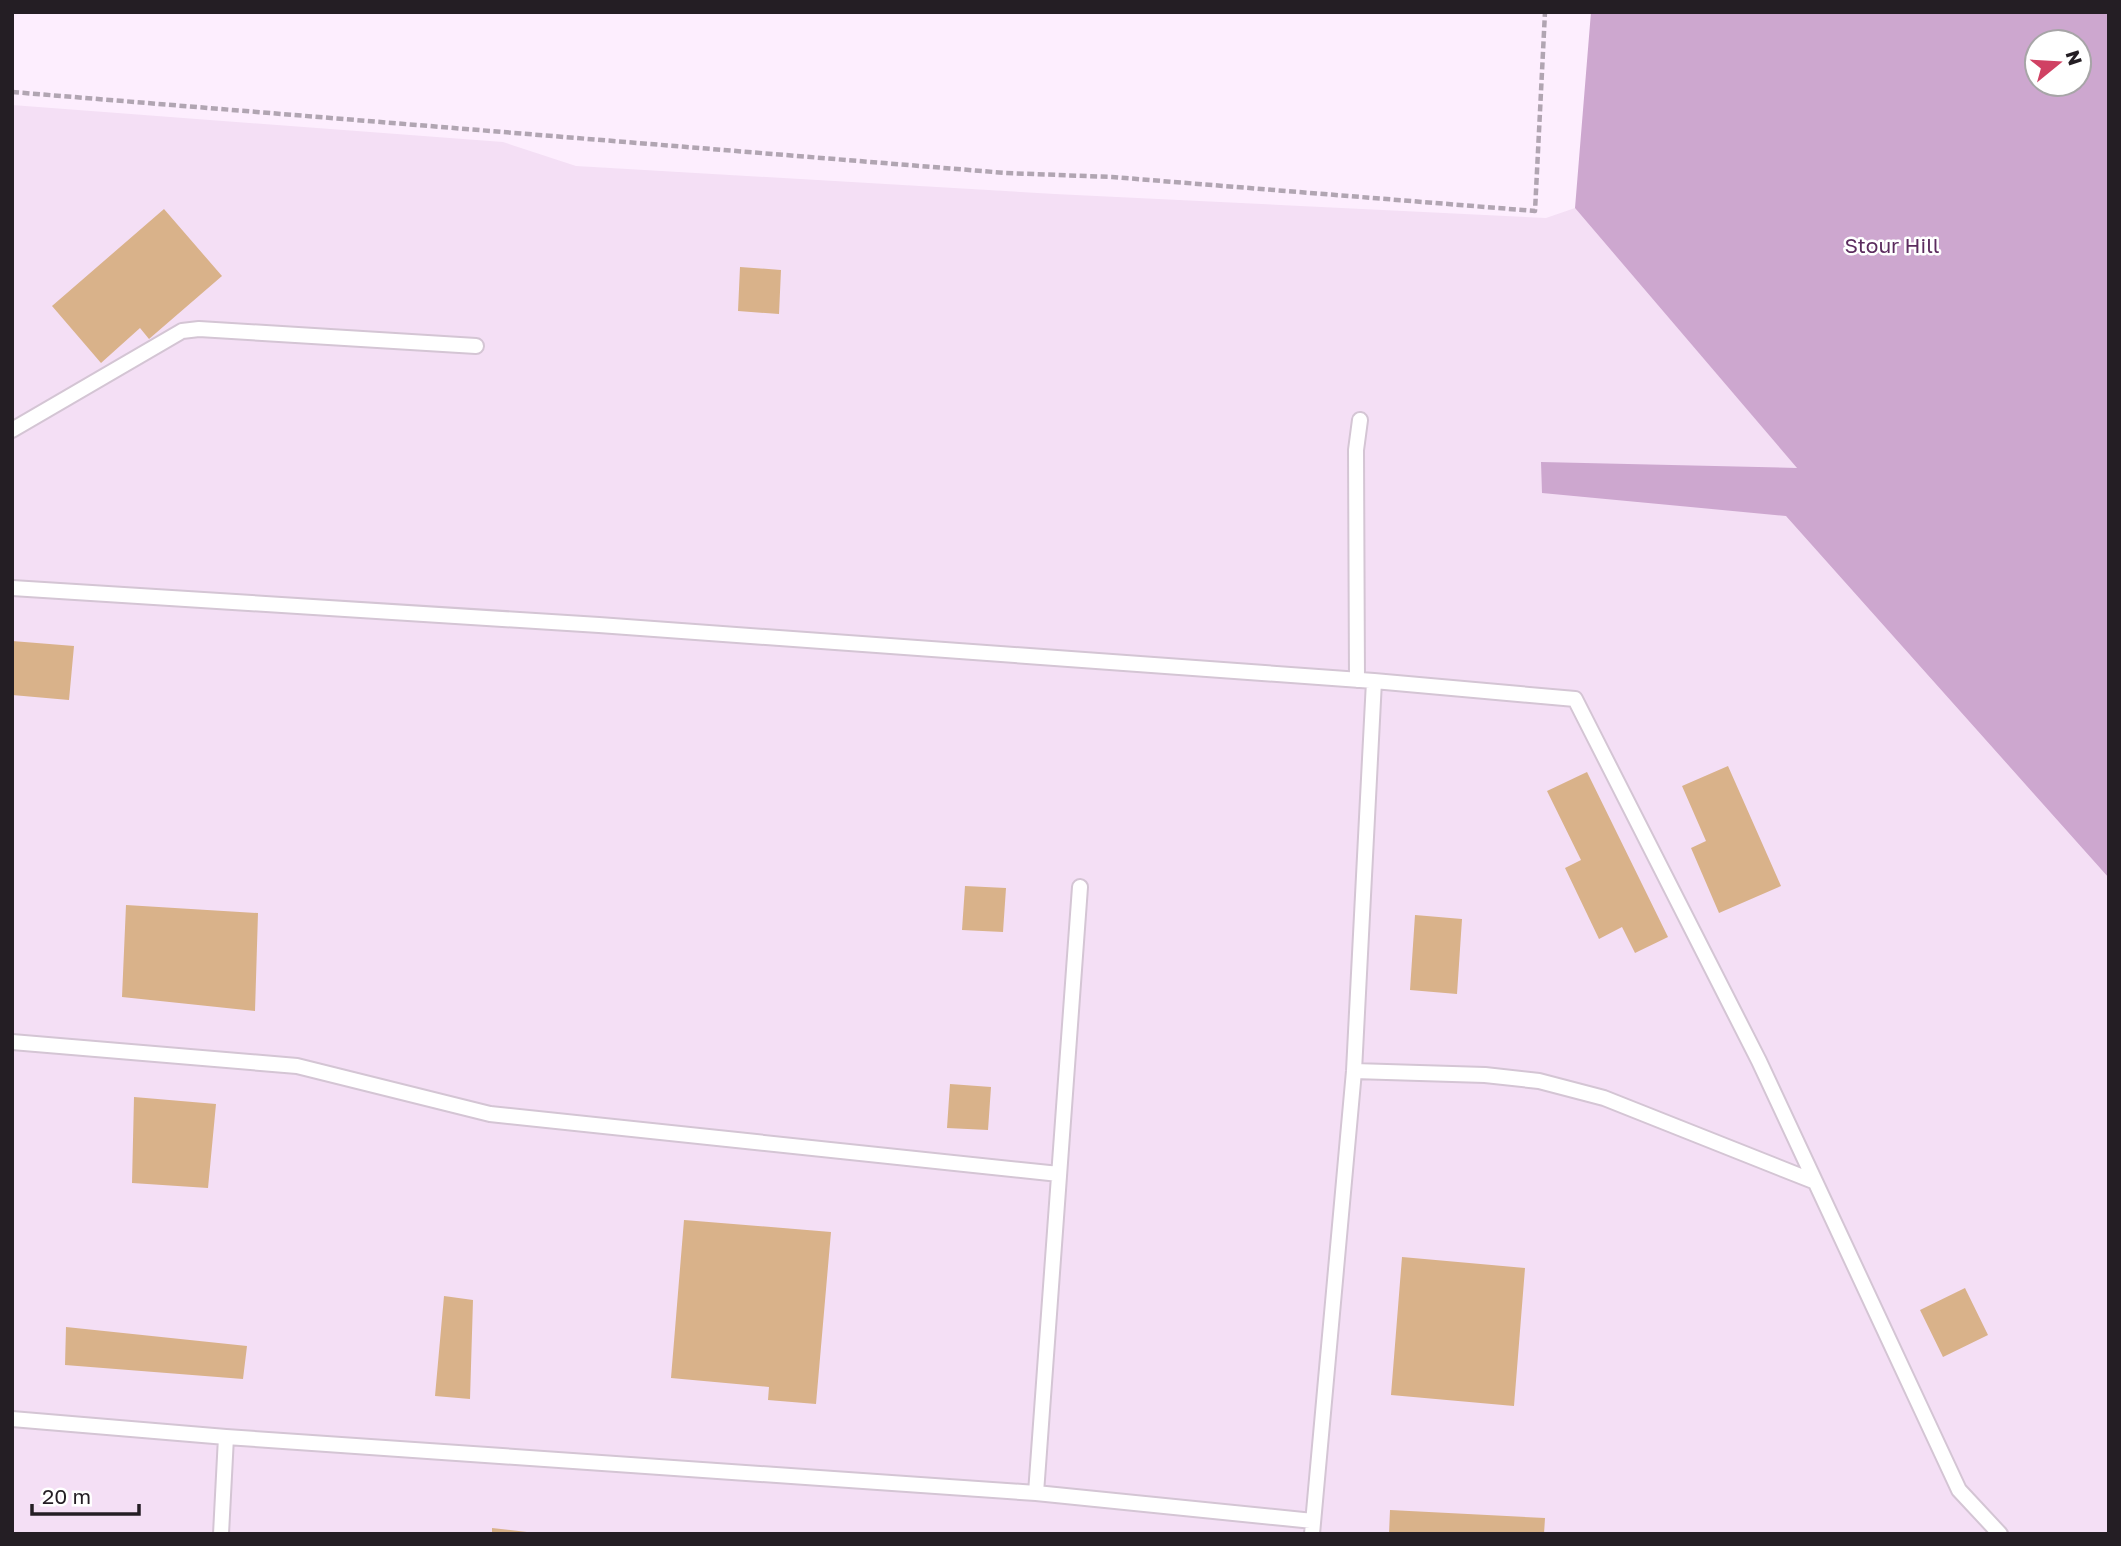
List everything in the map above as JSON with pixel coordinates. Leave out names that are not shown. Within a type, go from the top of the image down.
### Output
[{"type":"lane","points":[[12,430],[183,331],[200,329],[476,346]]},
{"type":"lane","points":[[1357,680],[1356,450],[1360,420]]},
{"type":"lane","points":[[12,588],[599,625],[1374,681],[1574,699],[1759,1061],[1959,1490],[2000,1534]]},
{"type":"lane","points":[[12,1419],[226,1437],[1036,1493],[1312,1527],[1354,1071],[1374,681]]},
{"type":"lane","points":[[1036,1493],[1080,887]]},
{"type":"lane","points":[[12,1042],[297,1066],[490,1114],[1059,1174]]},
{"type":"lane","points":[[1354,1071],[1485,1075],[1539,1080],[1604,1098],[1813,1181]]},
{"type":"lane","points":[[221,1534],[226,1437]]},
{"type":"path","points":[[12,92],[1006,173],[1112,177],[1535,211],[1545,12]]},
{"type":"shaded area","points":[[12,105],[503,142],[576,166],[1055,194],[1546,218],[1575,208],[2109,832],[2109,1534],[12,1534]]},
{"type":"green space","name":"Stour Hill","points":[[1591,12],[2109,12],[2109,878],[1786,516],[1542,493],[1541,462],[1797,468],[1575,208]]},
{"type":"building","points":[[164,209],[222,276],[149,339],[140,328],[101,363],[52,306]]},
{"type":"building","points":[[740,267],[781,270],[779,314],[738,311]]},
{"type":"building","points":[[12,641],[74,646],[69,700],[12,695]]},
{"type":"building","points":[[1728,766],[1781,886],[1719,913],[1691,848],[1706,841],[1682,786]]},
{"type":"building","points":[[1587,772],[1668,937],[1635,953],[1622,927],[1599,939],[1565,868],[1581,860],[1547,791]]},
{"type":"building","points":[[965,886],[1006,888],[1003,932],[962,930]]},
{"type":"building","points":[[126,905],[258,913],[255,1011],[122,997]]},
{"type":"building","points":[[1415,915],[1462,919],[1457,994],[1410,990]]},
{"type":"building","points":[[950,1084],[991,1087],[988,1130],[947,1128]]},
{"type":"building","points":[[134,1097],[216,1104],[208,1188],[132,1183]]},
{"type":"building","points":[[684,1220],[831,1232],[816,1404],[768,1400],[769,1387],[671,1378]]},
{"type":"building","points":[[1402,1257],[1525,1268],[1514,1406],[1391,1395]]},
{"type":"building","points":[[1965,1288],[1988,1335],[1943,1357],[1920,1310]]},
{"type":"building","points":[[444,1296],[473,1300],[470,1399],[435,1396]]},
{"type":"building","points":[[66,1327],[247,1346],[243,1379],[65,1365]]},
{"type":"building","points":[[1390,1510],[1545,1518],[1544,1534],[1389,1534]]},
{"type":"building","points":[[492,1528],[527,1532],[527,1534],[492,1534]]}]
